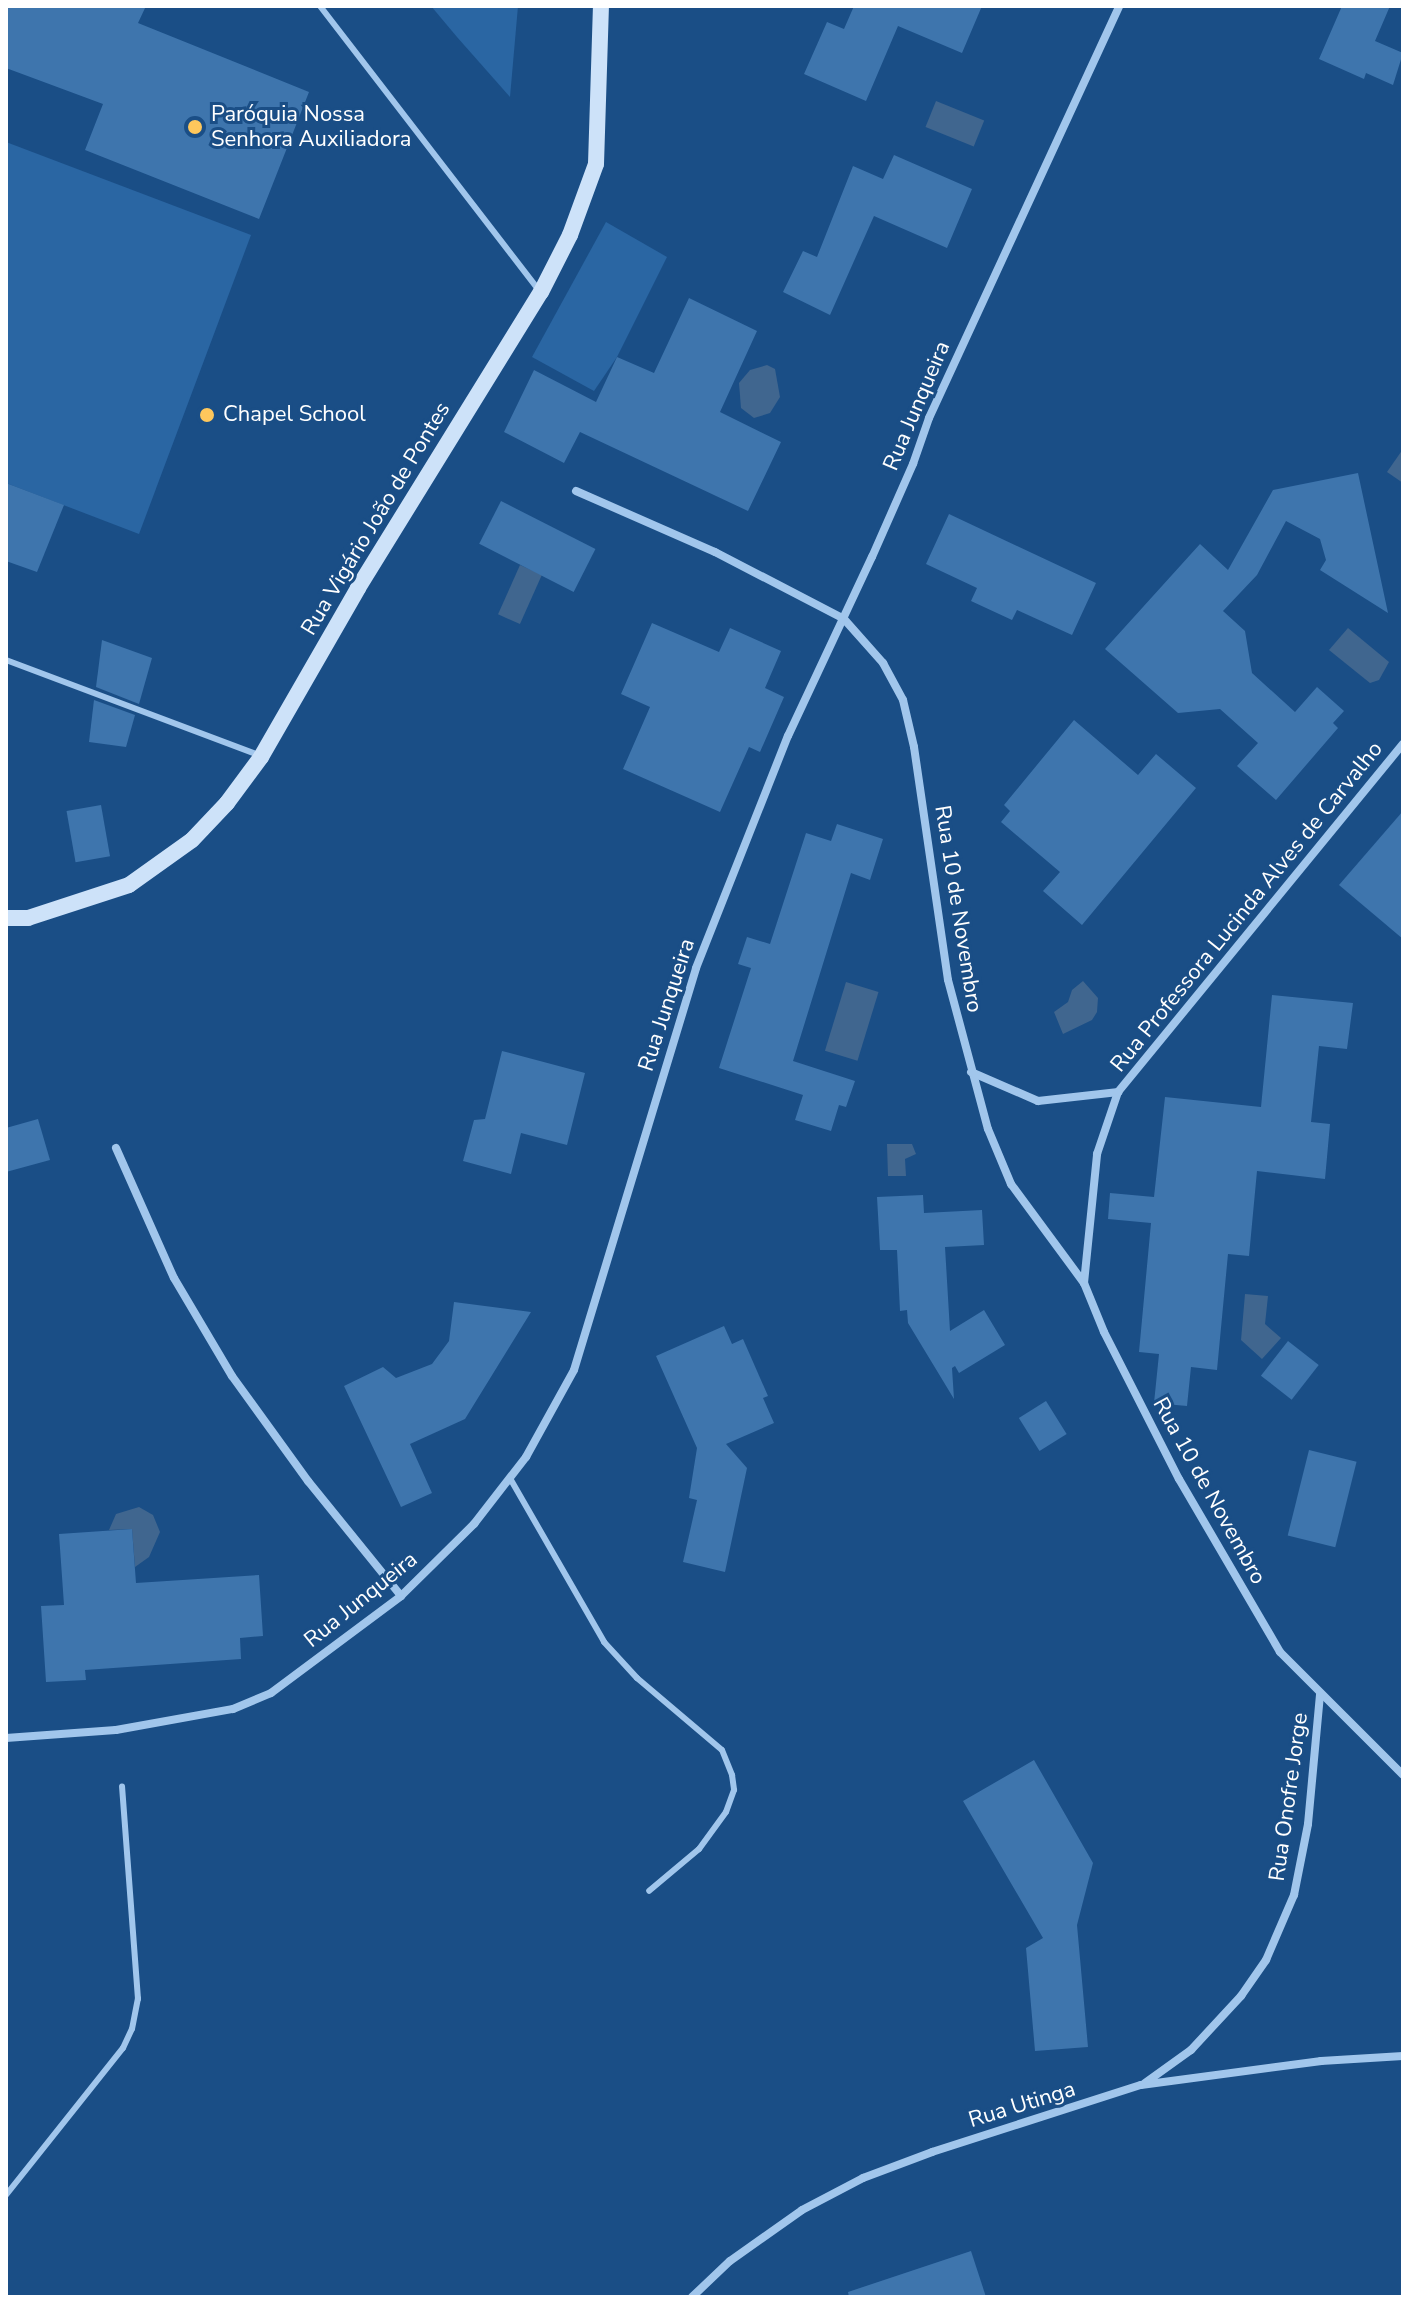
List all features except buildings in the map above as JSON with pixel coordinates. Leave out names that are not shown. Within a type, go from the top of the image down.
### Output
[{"type":"street","name":"Rua Vigário João de Pontes","points":[[6,918],[28,918],[129,885],[192,840],[227,803],[261,757],[358,588],[541,292],[570,235],[596,164],[601,6]]},
{"type":"street","name":"Rua Junqueira","points":[[6,1738],[116,1730],[233,1709],[271,1693],[401,1596],[474,1524],[511,1480],[574,1370],[696,968],[788,736],[913,464],[929,418],[1119,6]]},
{"type":"street","name":"Rua 10 de Novembro","points":[[576,491],[715,552],[844,619],[883,663],[903,700],[914,747],[948,980],[988,1129],[1011,1184],[1084,1283],[1104,1332],[1210,1535],[1280,1652],[1403,1775]]},
{"type":"street","name":"Rua Professora Lucinda Alves de Carvalho","points":[[1084,1283],[1097,1154],[1118,1092],[1403,744]]},
{"type":"street","name":"Rua Professora Lucinda Alves de Carvalho","points":[[971,1072],[1038,1101],[1118,1092]]},
{"type":"street","points":[[116,1148],[174,1278],[232,1376],[308,1481],[401,1596]]},
{"type":"street","name":"Rua Onofre Jorge","points":[[1141,2085],[1191,2050],[1241,1996],[1266,1960],[1294,1895],[1308,1824],[1320,1694]]},
{"type":"street","name":"Rua Utinga","points":[[692,2297],[730,2261],[802,2210],[863,2178],[932,2152],[1141,2085],[1321,2061],[1403,2056]]},
{"type":"lane","points":[[320,6],[541,292]]},
{"type":"lane","points":[[6,660],[261,757]]},
{"type":"lane","points":[[511,1480],[604,1642],[637,1678],[722,1750],[732,1775],[734,1790],[726,1812],[699,1849],[649,1891]]},
{"type":"lane","points":[[6,2195],[123,2048],[132,2029],[138,1999],[122,1787]]},
{"type":"shaded area","points":[[431,6],[518,6],[510,97],[457,37]]},
{"type":"shaded area","points":[[936,101],[984,120],[974,146],[926,127]]},
{"type":"shaded area","points":[[6,142],[251,235],[139,534],[6,483]]},
{"type":"shaded area","points":[[606,222],[667,257],[617,357],[594,391],[532,357]]},
{"type":"shaded area","points":[[767,365],[775,369],[780,397],[770,413],[754,418],[741,408],[739,383],[750,370]]},
{"type":"shaded area","points":[[1403,449],[1403,483],[1387,472]]},
{"type":"shaded area","points":[[520,565],[542,575],[520,624],[498,614]]},
{"type":"shaded area","points":[[1348,628],[1389,662],[1379,680],[1370,683],[1329,650]]},
{"type":"shaded area","points":[[1083,981],[1098,998],[1097,1012],[1092,1020],[1063,1034],[1054,1012],[1068,1002],[1072,990]]},
{"type":"shaded area","points":[[846,982],[879,992],[857,1061],[825,1051]]},
{"type":"shaded area","points":[[887,1144],[912,1144],[916,1154],[905,1159],[906,1176],[888,1176]]},
{"type":"shaded area","points":[[1245,1294],[1268,1296],[1265,1324],[1281,1338],[1262,1359],[1241,1340]]},
{"type":"shaded area","points":[[139,1507],[153,1515],[160,1532],[149,1557],[135,1567],[132,1529],[109,1530],[116,1514]]},
{"type":"place","name":"Paróquia Nossa Senhora Auxiliadora","points":[[195,127]]},
{"type":"place","name":"Chapel School","points":[[207,415]]}]
